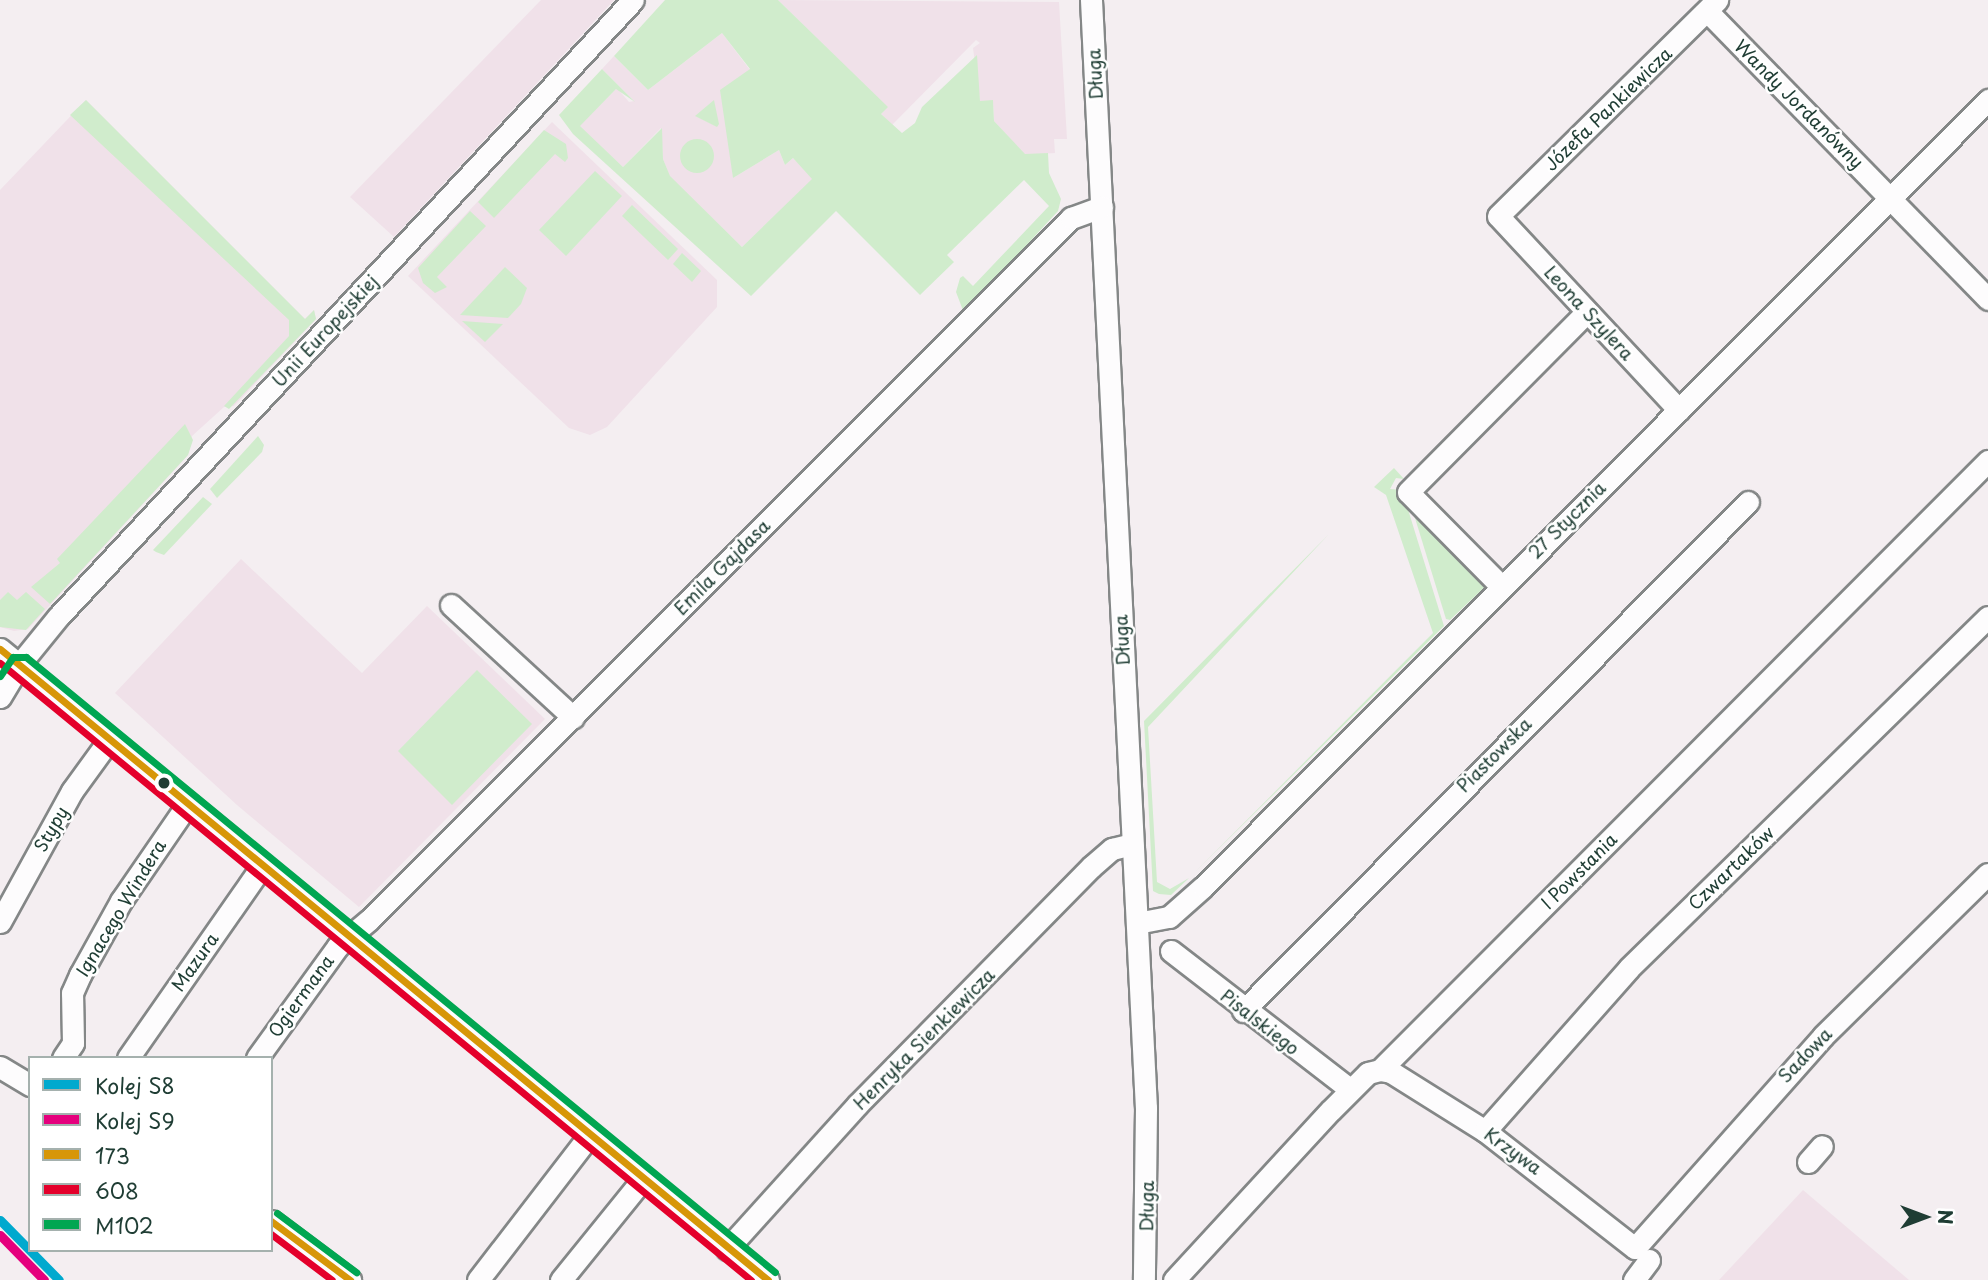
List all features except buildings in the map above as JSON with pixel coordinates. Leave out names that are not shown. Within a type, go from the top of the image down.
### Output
[{"type":"street","name":"Unii Europejskiej","points":[[0,697],[19,665],[633,0]]},
{"type":"street","name":"Długa","points":[[1091,0],[1148,1173],[1144,1280]]},
{"type":"street","name":"Wandy Jordanówny","points":[[1712,6],[1988,299]]},
{"type":"street","name":"Józefa Pankiewicza","points":[[1498,216],[1712,6]]},
{"type":"street","name":"27 Stycznia","points":[[1137,923],[1175,913],[1988,100]]},
{"type":"street","name":"Emila Gajdasa","points":[[350,938],[1071,218],[1102,208]]},
{"type":"street","name":"Leona Szylera","points":[[1498,216],[1679,410]]},
{"type":"street","points":[[1502,586],[1408,492],[1587,312]]},
{"type":"street","name":"I Powstania","points":[[1174,1280],[1351,1090],[1368,1073],[1380,1070],[1988,461]]},
{"type":"street","name":"Piastowska","points":[[1243,1011],[1748,502]]},
{"type":"street","points":[[451,605],[573,717]]},
{"type":"street","name":"Czwartaków","points":[[1485,1131],[1629,968],[1988,617]]},
{"type":"street","points":[[0,649],[642,1180],[768,1280]]},
{"type":"street","name":"Stypy","points":[[0,922],[72,791],[109,740]]},
{"type":"street","name":"Ignacego Windera","points":[[65,1056],[73,1043],[72,993],[80,975],[129,890],[187,805]]},
{"type":"street","name":"Henryka Sienkiewicza","points":[[727,1249],[857,1105],[1091,867],[1112,849],[1132,845]]},
{"type":"street","name":"Mazura","points":[[129,1056],[262,866]]},
{"type":"street","name":"Sadowa","points":[[1634,1280],[1642,1254],[1823,1036],[1988,874]]},
{"type":"street","name":"Ogiermana","points":[[258,1056],[338,946],[350,938]]},
{"type":"street","name":"Pisalskiego","points":[[1171,951],[1243,1011],[1351,1090]]},
{"type":"street","points":[[0,1067],[28,1084]]},
{"type":"street","name":"Krzywa","points":[[1380,1070],[1391,1072],[1485,1131],[1642,1254]]},
{"type":"street","points":[[478,1280],[589,1136]]},
{"type":"street","points":[[561,1280],[642,1180]]},
{"type":"street","points":[[273,1222],[350,1280]]},
{"type":"shaded area","points":[[541,0],[614,0],[394,237],[350,197]]},
{"type":"shaded area","points":[[778,0],[1059,2],[1067,139],[1054,139],[1055,153],[1025,155],[994,121],[993,101],[980,101],[973,48],[980,43],[976,40],[892,125],[881,114],[887,107]]},
{"type":"shaded area","points":[[722,33],[750,70],[731,145],[733,178],[779,150],[785,165],[793,158],[813,179],[742,247],[670,177],[663,159],[661,128],[623,167],[579,126],[617,88],[629,102],[634,101],[602,69],[614,56],[648,90]]},
{"type":"shaded area","points":[[86,100],[305,319],[314,310],[316,319],[234,406],[224,407],[192,436],[188,455],[28,629],[14,631],[0,627],[0,190]]},
{"type":"shaded area","points":[[552,122],[717,280],[717,307],[607,427],[590,435],[569,428],[408,276]]},
{"type":"shaded area","points":[[241,559],[362,673],[427,606],[545,719],[359,907],[237,805],[115,693]]},
{"type":"shaded area","points":[[1803,1190],[1909,1280],[1719,1280]]},
{"type":"green space","points":[[665,0],[778,0],[888,107],[881,114],[902,133],[915,123],[922,107],[977,55],[980,101],[993,100],[994,121],[1025,154],[1048,153],[1049,173],[1061,199],[1058,211],[964,313],[956,292],[960,278],[963,276],[973,286],[1049,206],[1024,180],[947,255],[954,262],[920,295],[836,211],[751,296],[573,134],[559,115],[602,69],[635,102],[616,89],[580,126],[623,167],[662,128],[663,159],[670,176],[742,247],[812,179],[793,158],[785,165],[779,150],[733,178],[720,90],[750,69],[722,33],[648,90],[614,56]]},
{"type":"green space","points":[[86,100],[305,319],[314,310],[316,319],[229,409],[224,406],[289,336],[289,320],[70,115]]},
{"type":"green space","points":[[714,100],[719,124],[717,127],[695,116]]},
{"type":"green space","points":[[544,130],[566,144],[568,158],[565,162],[555,154],[494,218],[478,202]]},
{"type":"green space","points":[[528,132],[469,195],[467,193],[518,138]]},
{"type":"green space","points":[[697,139],[709,144],[714,156],[709,168],[697,173],[685,168],[680,156],[685,144]]},
{"type":"green space","points":[[595,171],[622,196],[566,256],[539,230]]},
{"type":"green space","points":[[632,205],[678,249],[668,260],[622,216]]},
{"type":"green space","points":[[470,211],[486,226],[437,277],[447,287],[435,293],[423,283],[418,268]]},
{"type":"green space","points":[[682,253],[701,271],[692,282],[673,264]]},
{"type":"green space","points":[[505,267],[527,288],[521,304],[508,318],[460,315]]},
{"type":"green space","points":[[380,290],[264,415],[373,292]]},
{"type":"green space","points":[[462,321],[503,324],[485,342]]},
{"type":"green space","points":[[185,424],[193,440],[188,455],[50,604],[31,587],[60,563],[57,559]]},
{"type":"green space","points":[[258,436],[264,445],[262,452],[217,498],[210,489]]},
{"type":"green space","points":[[1394,468],[1404,479],[1396,478],[1390,489],[1402,490],[1444,626],[1195,872],[1433,633],[1386,495],[1374,487]]},
{"type":"green space","points":[[203,497],[212,504],[164,555],[153,550]]},
{"type":"green space","points":[[1411,505],[1489,583],[1450,620],[1446,619]]},
{"type":"green space","points":[[1329,534],[1148,727],[1157,882],[1170,889],[1189,878],[1171,895],[1159,894],[1153,891],[1144,721]]},
{"type":"green space","points":[[126,559],[130,559],[71,622],[69,620]]},
{"type":"green space","points":[[8,592],[17,600],[26,592],[45,609],[26,630],[0,627],[0,600]]},
{"type":"green space","points":[[477,670],[532,724],[452,805],[398,751]]},
{"type":"rail line","name":"S8","points":[[0,1220],[28,1248]]},
{"type":"rail line","name":"S9","points":[[0,1235],[44,1280]]},
{"type":"rail line","name":"S8","points":[[31,1252],[59,1280]]},
{"type":"transit line","name":"173","points":[[0,649],[768,1280]]},
{"type":"transit line","name":"M102","points":[[0,676],[13,657],[26,657],[775,1272]]},
{"type":"transit line","name":"608","points":[[0,663],[751,1280]]},
{"type":"transit line","name":"M102","points":[[277,1213],[356,1272]]},
{"type":"transit line","name":"173","points":[[273,1222],[350,1280]]},
{"type":"transit line","name":"608","points":[[273,1236],[332,1280]]}]
